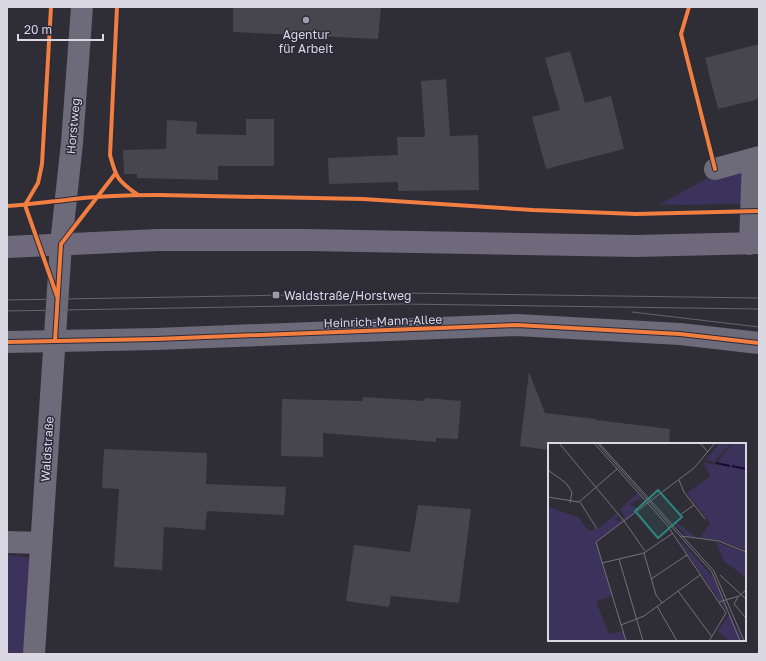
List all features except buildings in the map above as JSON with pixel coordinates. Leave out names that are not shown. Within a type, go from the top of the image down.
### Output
[{"type":"main road","points":[[7,247],[158,240],[290,240],[636,246],[755,244]]},
{"type":"street","name":"Horstweg","points":[[61,244],[72,143],[82,7]]},
{"type":"street","points":[[715,169],[756,158],[755,244]]},
{"type":"street","name":"Waldstraße","points":[[34,654],[61,244]]},
{"type":"street","name":"Heinrich-Mann-Allee","points":[[7,342],[156,339],[517,326],[680,334],[759,343]]},
{"type":"street","points":[[7,542],[41,543]]},
{"type":"shaded area","points":[[759,163],[759,203],[685,205],[660,204],[717,173]]},
{"type":"shaded area","points":[[7,555],[33,558],[28,654],[7,654]]},
{"type":"tram line","points":[[7,300],[403,293],[759,298]]},
{"type":"tram line","points":[[7,311],[403,304],[759,309]]},
{"type":"tram line","points":[[632,312],[759,327]]},
{"type":"cycle path","points":[[51,7],[42,164],[38,183],[25,205],[57,296]]},
{"type":"cycle path","points":[[117,7],[110,155],[116,174],[126,186],[138,195]]},
{"type":"cycle path","points":[[689,7],[681,34],[715,169]]},
{"type":"cycle path","points":[[55,341],[61,244],[115,174]]},
{"type":"cycle path","points":[[7,206],[100,197],[159,195],[363,199],[533,210],[636,214],[759,211]]},
{"type":"cycle path","points":[[7,342],[156,339],[517,325],[680,334],[759,343]]},
{"type":"place","name":"Agentur für Arbeit","points":[[306,20]]},
{"type":"place","name":"Waldstraße/Horstweg","points":[[276,295]]}]
